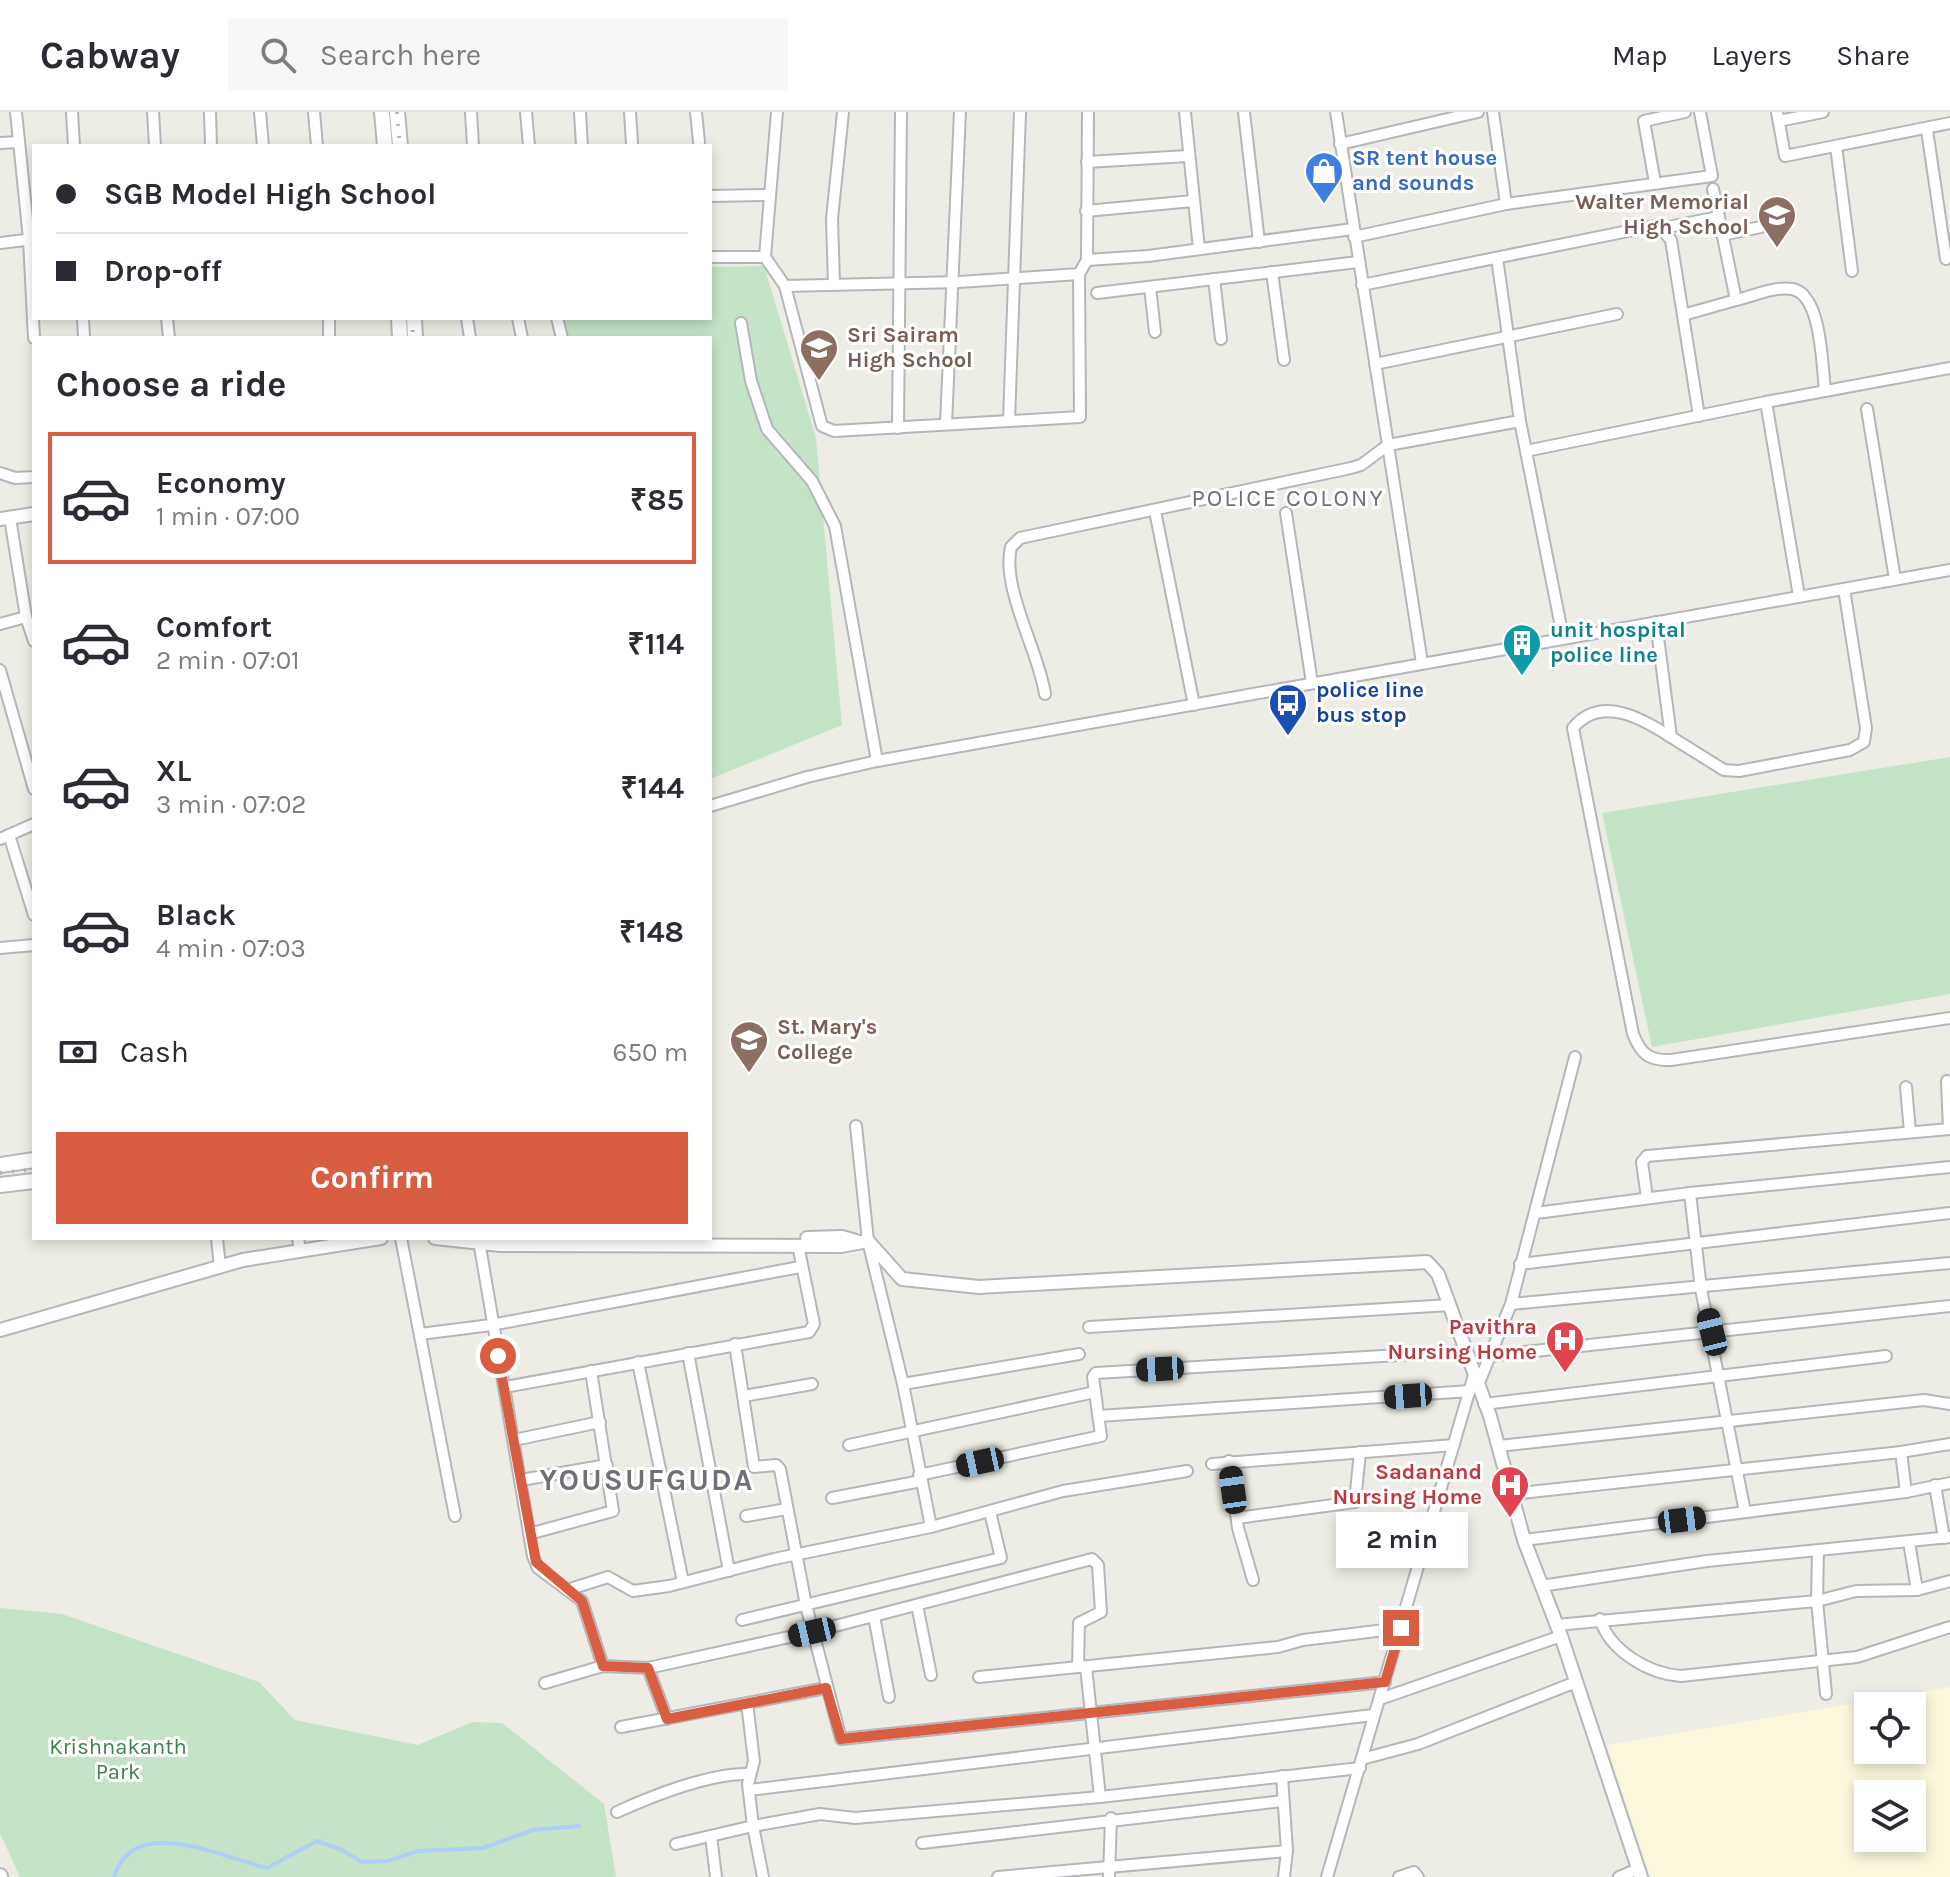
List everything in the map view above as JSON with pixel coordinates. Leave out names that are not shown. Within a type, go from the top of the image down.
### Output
[{"type":"main road","points":[[382,112],[385,144]]},
{"type":"main road","points":[[397,112],[400,144]]},
{"type":"main road","points":[[0,1165],[32,1160]]},
{"type":"main road","points":[[0,1185],[32,1181]]},
{"type":"street","points":[[0,243],[32,239],[16,112]]},
{"type":"street","points":[[72,112],[74,144]]},
{"type":"street","points":[[153,112],[155,144]]},
{"type":"street","points":[[210,112],[211,144]]},
{"type":"street","points":[[260,112],[263,144]]},
{"type":"street","points":[[314,112],[317,144]]},
{"type":"street","points":[[471,112],[473,144]]},
{"type":"street","points":[[526,112],[529,144]]},
{"type":"street","points":[[580,112],[582,144]]},
{"type":"street","points":[[630,112],[632,143]]},
{"type":"street","points":[[696,112],[699,142]]},
{"type":"street","points":[[777,112],[765,257],[785,286],[822,426],[834,431],[1080,417],[1079,274],[1087,260],[1088,112],[1097,112]]},
{"type":"street","points":[[834,284],[832,219],[843,112]]},
{"type":"street","points":[[898,428],[901,112]]},
{"type":"street","points":[[946,424],[960,112]]},
{"type":"street","points":[[1009,421],[1020,112]]},
{"type":"street","points":[[1185,112],[1199,249]]},
{"type":"street","points":[[1244,112],[1259,242]]},
{"type":"street","points":[[1336,112],[1422,663]]},
{"type":"street","points":[[1340,144],[1478,112]]},
{"type":"street","points":[[1493,112],[1506,204]]},
{"type":"street","points":[[1655,183],[1644,121],[1685,112]]},
{"type":"street","points":[[1087,260],[1353,233],[1506,204],[1712,176],[1700,112]]},
{"type":"street","points":[[1823,112],[1778,116],[1785,156],[1927,130],[1950,121],[1948,112]]},
{"type":"street","points":[[1927,130],[1946,259]]},
{"type":"street","points":[[0,143],[19,142]]},
{"type":"street","points":[[1836,146],[1852,271]]},
{"type":"street","points":[[1087,162],[1188,156]]},
{"type":"street","points":[[1713,189],[1736,300]]},
{"type":"street","points":[[712,196],[770,195]]},
{"type":"street","points":[[1086,211],[1193,201]]},
{"type":"street","points":[[1362,285],[1650,225],[1663,228],[1719,217]]},
{"type":"street","points":[[1722,235],[1761,227]]},
{"type":"street","points":[[1663,228],[1671,240],[1699,416]]},
{"type":"street","points":[[712,257],[765,257]]},
{"type":"street","points":[[1497,258],[1520,421],[1563,637]]},
{"type":"street","points":[[1097,293],[1358,262]]},
{"type":"street","points":[[1272,272],[1284,360]]},
{"type":"street","points":[[785,286],[953,282],[1079,274]]},
{"type":"street","points":[[1214,279],[1221,339]]},
{"type":"street","points":[[1150,287],[1155,332]]},
{"type":"street","points":[[1683,315],[1736,300],[1793,289],[1806,297],[1816,318],[1825,391]]},
{"type":"street","points":[[1375,364],[1617,314]]},
{"type":"street","points":[[741,323],[751,381],[767,429],[812,481],[835,526],[877,761]]},
{"type":"street","points":[[1526,451],[1950,368]]},
{"type":"street","points":[[1766,402],[1799,596]]},
{"type":"street","points":[[1867,409],[1895,579]]},
{"type":"street","points":[[1045,694],[1038,658],[1024,633],[1010,563],[1013,544],[1033,534],[1155,511],[1361,465],[1388,445],[1520,421]]},
{"type":"street","points":[[0,473],[15,478],[32,477]]},
{"type":"street","points":[[1155,511],[1194,705]]},
{"type":"street","points":[[1286,513],[1312,683]]},
{"type":"street","points":[[32,514],[5,519],[32,635]]},
{"type":"street","points":[[712,805],[807,777],[877,761],[1950,570]]},
{"type":"street","points":[[1844,589],[1866,728],[1864,742],[1850,750],[1730,771],[1637,715],[1618,712],[1590,715],[1573,728],[1633,1034],[1644,1055],[1655,1060],[1671,1060],[1950,1018]]},
{"type":"street","points":[[0,624],[26,617]]},
{"type":"street","points":[[1656,622],[1671,737]]},
{"type":"street","points":[[0,670],[32,782]]},
{"type":"street","points":[[32,825],[4,837],[32,910]]},
{"type":"street","points":[[0,948],[32,945]]},
{"type":"street","points":[[1327,1877],[1454,1445],[1474,1384],[1511,1304],[1575,1057]]},
{"type":"street","points":[[1647,1198],[1642,1162],[1647,1156],[1950,1129],[1947,1081]]},
{"type":"street","points":[[1906,1087],[1910,1132]]},
{"type":"street","points":[[856,1126],[862,1241],[903,1384],[931,1527]]},
{"type":"street","points":[[1536,1213],[1690,1193],[1950,1167]]},
{"type":"street","points":[[1690,1193],[1701,1289],[1730,1421],[1745,1512]]},
{"type":"street","points":[[1520,1264],[1950,1213]]},
{"type":"street","points":[[217,1240],[220,1267]]},
{"type":"street","points":[[0,1330],[299,1245],[358,1240]]},
{"type":"street","points":[[401,1240],[455,1516]]},
{"type":"street","points":[[464,1240],[544,1246],[798,1245],[842,1241]]},
{"type":"street","points":[[712,1240],[862,1241],[902,1279],[979,1287],[1427,1262],[1438,1274],[1466,1351],[1474,1384],[1499,1446],[1524,1540],[1576,1682],[1639,1873],[1619,1877]]},
{"type":"street","points":[[479,1241],[491,1325],[538,1568],[582,1601],[603,1666]]},
{"type":"street","points":[[505,1387],[813,1330],[798,1245]]},
{"type":"street","points":[[1511,1304],[1701,1289],[1950,1263]]},
{"type":"street","points":[[420,1334],[491,1325],[800,1267]]},
{"type":"street","points":[[1089,1327],[1450,1305]]},
{"type":"street","points":[[1488,1356],[1950,1306]]},
{"type":"street","points":[[735,1344],[754,1467],[778,1466],[812,1632],[841,1739],[1090,1710],[1385,1682]]},
{"type":"street","points":[[832,1498],[1101,1436],[1093,1377],[1099,1373],[1466,1351]]},
{"type":"street","points":[[688,1353],[729,1571]]},
{"type":"street","points":[[903,1384],[1079,1354]]},
{"type":"street","points":[[1484,1404],[1886,1356]]},
{"type":"street","points":[[638,1362],[683,1582]]},
{"type":"street","points":[[529,1534],[612,1513],[591,1371]]},
{"type":"street","points":[[744,1396],[812,1384]]},
{"type":"street","points":[[1099,1416],[1474,1384]]},
{"type":"street","points":[[849,1445],[1095,1392]]},
{"type":"street","points":[[1499,1446],[1924,1400],[1950,1404]]},
{"type":"street","points":[[514,1440],[600,1422]]},
{"type":"street","points":[[1511,1494],[1738,1467],[1901,1452],[1950,1444]]},
{"type":"street","points":[[1212,1464],[1454,1445]]},
{"type":"street","points":[[1237,1518],[1355,1502],[1360,1452]]},
{"type":"street","points":[[1901,1452],[1906,1492]]},
{"type":"street","points":[[1229,1461],[1237,1518],[1253,1580]]},
{"type":"street","points":[[521,1480],[607,1465]]},
{"type":"street","points":[[567,1590],[608,1577],[633,1591],[683,1582],[931,1527],[1109,1481],[1187,1471]]},
{"type":"street","points":[[1524,1540],[1906,1492],[1950,1483]]},
{"type":"street","points":[[1541,1586],[1707,1561],[1947,1538],[1935,1485]]},
{"type":"street","points":[[746,1516],[787,1509]]},
{"type":"street","points":[[742,1620],[1001,1558],[990,1512]]},
{"type":"street","points":[[1909,1542],[1917,1590]]},
{"type":"street","points":[[1818,1551],[1817,1601],[1826,1694]]},
{"type":"street","points":[[545,1683],[603,1666],[648,1668],[812,1632],[1092,1559],[1098,1565],[1101,1612],[1079,1623],[1100,1797]]},
{"type":"street","points":[[1380,1699],[1558,1630],[1600,1619],[1817,1601],[1856,1591],[1917,1590],[1950,1581]]},
{"type":"street","points":[[917,1605],[931,1675]]},
{"type":"street","points":[[874,1616],[889,1697]]},
{"type":"street","points":[[1600,1619],[1618,1646],[1642,1665],[1666,1675],[1857,1657],[1950,1627]]},
{"type":"street","points":[[979,1677],[1278,1647],[1303,1640],[1401,1628]]},
{"type":"street","points":[[648,1668],[667,1719]]},
{"type":"street","points":[[676,1844],[820,1814],[855,1818],[1100,1797],[1361,1764],[1576,1682]]},
{"type":"street","points":[[621,1727],[826,1688]]},
{"type":"street","points":[[747,1703],[754,1761],[749,1790],[763,1877]]},
{"type":"street","points":[[749,1790],[1373,1715]]},
{"type":"street","points":[[617,1812],[648,1798],[722,1777],[750,1774]]},
{"type":"street","points":[[1282,1776],[1287,1851],[1284,1877]]},
{"type":"street","points":[[922,1843],[1111,1818],[1283,1801]]},
{"type":"street","points":[[1109,1871],[1111,1818]]},
{"type":"street","points":[[711,1836],[716,1877]]},
{"type":"street","points":[[998,1877],[1109,1871],[1287,1851]]},
{"type":"street","points":[[1399,1877],[1414,1872],[1418,1877]]},
{"type":"shaded area","points":[[1950,1687],[1950,1877],[1651,1877],[1607,1745],[1854,1703],[1854,1764],[1926,1764],[1926,1692],[1920,1692]]},
{"type":"green space","points":[[764,266],[816,438],[842,725],[712,778],[712,336],[565,336],[561,320],[712,320],[712,267]]},
{"type":"green space","points":[[1950,757],[1950,994],[1652,1047],[1602,813]]},
{"type":"green space","name":"Krishnakanth Park","points":[[0,1608],[62,1614],[259,1682],[295,1720],[418,1745],[472,1722],[502,1723],[604,1804],[616,1877],[20,1877],[0,1833]]},
{"type":"waterway","points":[[114,1877],[125,1858],[140,1847],[160,1843],[205,1849],[267,1868],[317,1841],[340,1849],[362,1862],[388,1861],[418,1851],[483,1848],[533,1830],[579,1826]]},
{"type":"railway","points":[[397,112],[400,144]]},
{"type":"railway","points":[[412,320],[413,336]]},
{"type":"railway","points":[[0,1173],[32,1169]]},
{"type":"place","name":"SR tent house and sounds","points":[[1324,205]]},
{"type":"place","name":"Walter Memorial High School","points":[[1777,249]]},
{"type":"place","name":"Sri Sairam High School","points":[[819,382]]},
{"type":"place","name":"unit hospital police line","points":[[1522,677]]},
{"type":"place","name":"police line bus stop","points":[[1288,737]]},
{"type":"place","name":"St. Mary's College","points":[[749,1074]]},
{"type":"place","name":"Pavithra Nursing Home","points":[[1565,1374]]},
{"type":"place","name":"Sadanand Nursing Home","points":[[1510,1519]]},
{"type":"district","name":"POLICE COLONY","points":[[1288,498]]},
{"type":"district","name":"YOUSUFGUDA","points":[[647,1480]]},
{"type":"route","points":[[498,1356],[533,1556],[538,1568],[578,1595],[582,1601],[603,1666],[648,1668],[667,1719],[826,1688],[841,1739],[1090,1710],[1385,1682],[1401,1628]]}]
